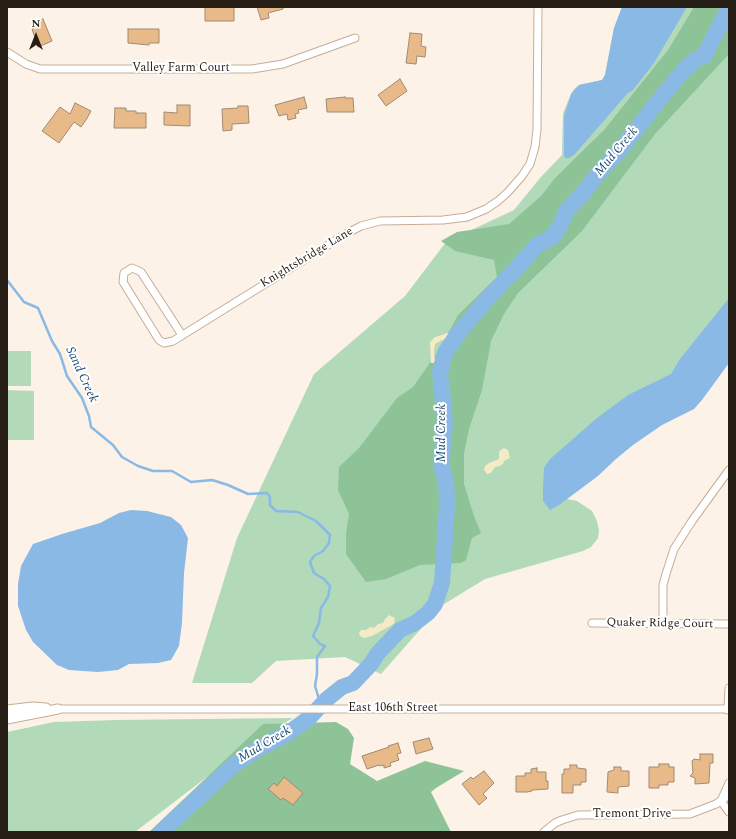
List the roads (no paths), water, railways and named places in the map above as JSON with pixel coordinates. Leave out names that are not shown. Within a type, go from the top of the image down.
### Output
[{"type":"street","name":"Knightsbridge Lane","points":[[182,335],[141,272],[132,268],[124,273],[124,282],[159,340],[164,343],[173,341],[361,226],[380,221],[443,220],[467,217],[486,209],[508,192],[530,164],[535,147],[537,129],[538,7]]},
{"type":"street","name":"Valley Farm Court","points":[[7,52],[26,64],[40,69],[252,69],[283,64],[355,38]]},
{"type":"street","points":[[663,623],[663,585],[674,549],[692,521],[729,470]]},
{"type":"street","name":"Quaker Ridge Court","points":[[592,623],[729,624]]},
{"type":"street","points":[[728,709],[729,688]]},
{"type":"street","name":"East 106th Street","points":[[7,710],[33,707],[58,709],[288,710],[728,709]]},
{"type":"street","name":"East 106th Street","points":[[7,720],[58,709]]},
{"type":"street","points":[[729,784],[721,801],[729,812]]},
{"type":"street","name":"Tremont Drive","points":[[544,832],[555,823],[578,815],[690,814],[721,801],[729,795]]},
{"type":"water","points":[[622,7],[687,7],[654,63],[633,90],[627,94],[575,154],[569,158],[565,158],[564,117],[571,94],[579,85],[602,80],[605,75],[614,28]]},
{"type":"water","points":[[729,298],[729,363],[702,400],[694,409],[662,425],[633,445],[598,476],[550,510],[543,501],[543,488],[544,468],[550,459],[597,418],[628,395],[671,374],[680,359]]},
{"type":"water","points":[[131,510],[147,511],[171,517],[181,525],[188,538],[179,646],[171,660],[158,663],[129,664],[118,670],[98,672],[69,670],[57,665],[33,642],[26,630],[18,606],[18,584],[21,566],[33,544],[100,523],[119,513]]},
{"type":"waterway","name":"Mud Creek","points":[[161,832],[235,764],[259,748],[287,734],[309,718],[327,699],[342,687],[353,683],[400,630],[415,623],[428,613],[435,604],[442,583],[447,505],[446,481],[441,466],[445,422],[440,372],[445,353],[457,335],[486,300],[537,245],[551,238],[559,228],[567,210],[620,150],[684,70],[695,60],[704,56],[729,8]]},
{"type":"waterway","name":"Sand Creek","points":[[7,280],[24,302],[38,308],[52,341],[60,354],[67,376],[82,398],[89,416],[91,427],[113,445],[122,457],[138,466],[153,471],[172,471],[191,482],[212,480],[248,494],[267,493],[270,497],[270,505],[276,511],[298,512],[316,521],[330,535],[329,543],[323,551],[314,556],[310,562],[314,573],[324,579],[330,586],[328,597],[321,608],[319,623],[313,636],[320,644],[325,646],[317,657],[315,686],[319,699],[323,703]]}]
